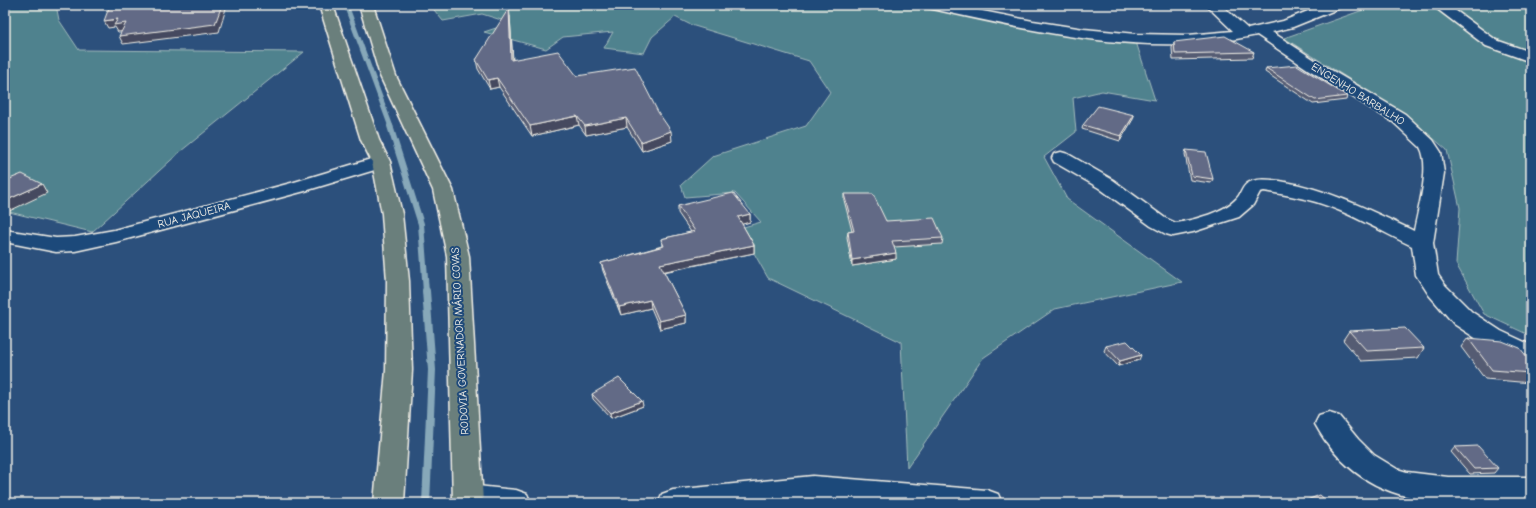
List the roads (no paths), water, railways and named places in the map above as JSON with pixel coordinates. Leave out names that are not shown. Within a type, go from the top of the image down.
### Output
[{"type":"highway","points":[[326,5],[370,140],[381,162],[392,214],[398,281],[399,370],[389,503]]},
{"type":"highway","name":"RODOVIA GOVERNADOR MÁRIO COVAS","points":[[366,5],[388,76],[443,190],[458,256],[468,501]]},
{"type":"street","points":[[933,5],[1000,20],[1154,41],[1198,40],[1254,33],[1335,5]]},
{"type":"street","name":"ENGENHO BARBALHO","points":[[1213,5],[1254,33],[1315,67],[1399,118],[1427,144],[1432,152],[1434,173],[1422,243],[1427,275],[1437,290],[1455,311],[1482,331],[1531,355]]},
{"type":"street","points":[[1439,5],[1491,42],[1531,57]]},
{"type":"street","points":[[1061,158],[1106,184],[1158,222],[1173,230],[1186,228],[1232,213],[1246,201],[1252,189],[1257,186],[1264,185],[1294,190],[1336,203],[1355,210],[1422,243]]},
{"type":"street","name":"RUA JAQUEIRA","points":[[5,236],[34,242],[56,244],[75,244],[116,236],[291,189],[381,162]]},
{"type":"street","points":[[1329,424],[1347,446],[1366,464],[1395,482],[1423,487],[1531,489]]},
{"type":"street","points":[[673,503],[813,488],[987,503]]},
{"type":"street","points":[[468,501],[516,503]]},
{"type":"waterway","points":[[346,5],[391,127]]},
{"type":"waterway","points":[[390,126],[421,224],[426,292]]},
{"type":"waterway","points":[[426,291],[432,370],[426,503]]}]
